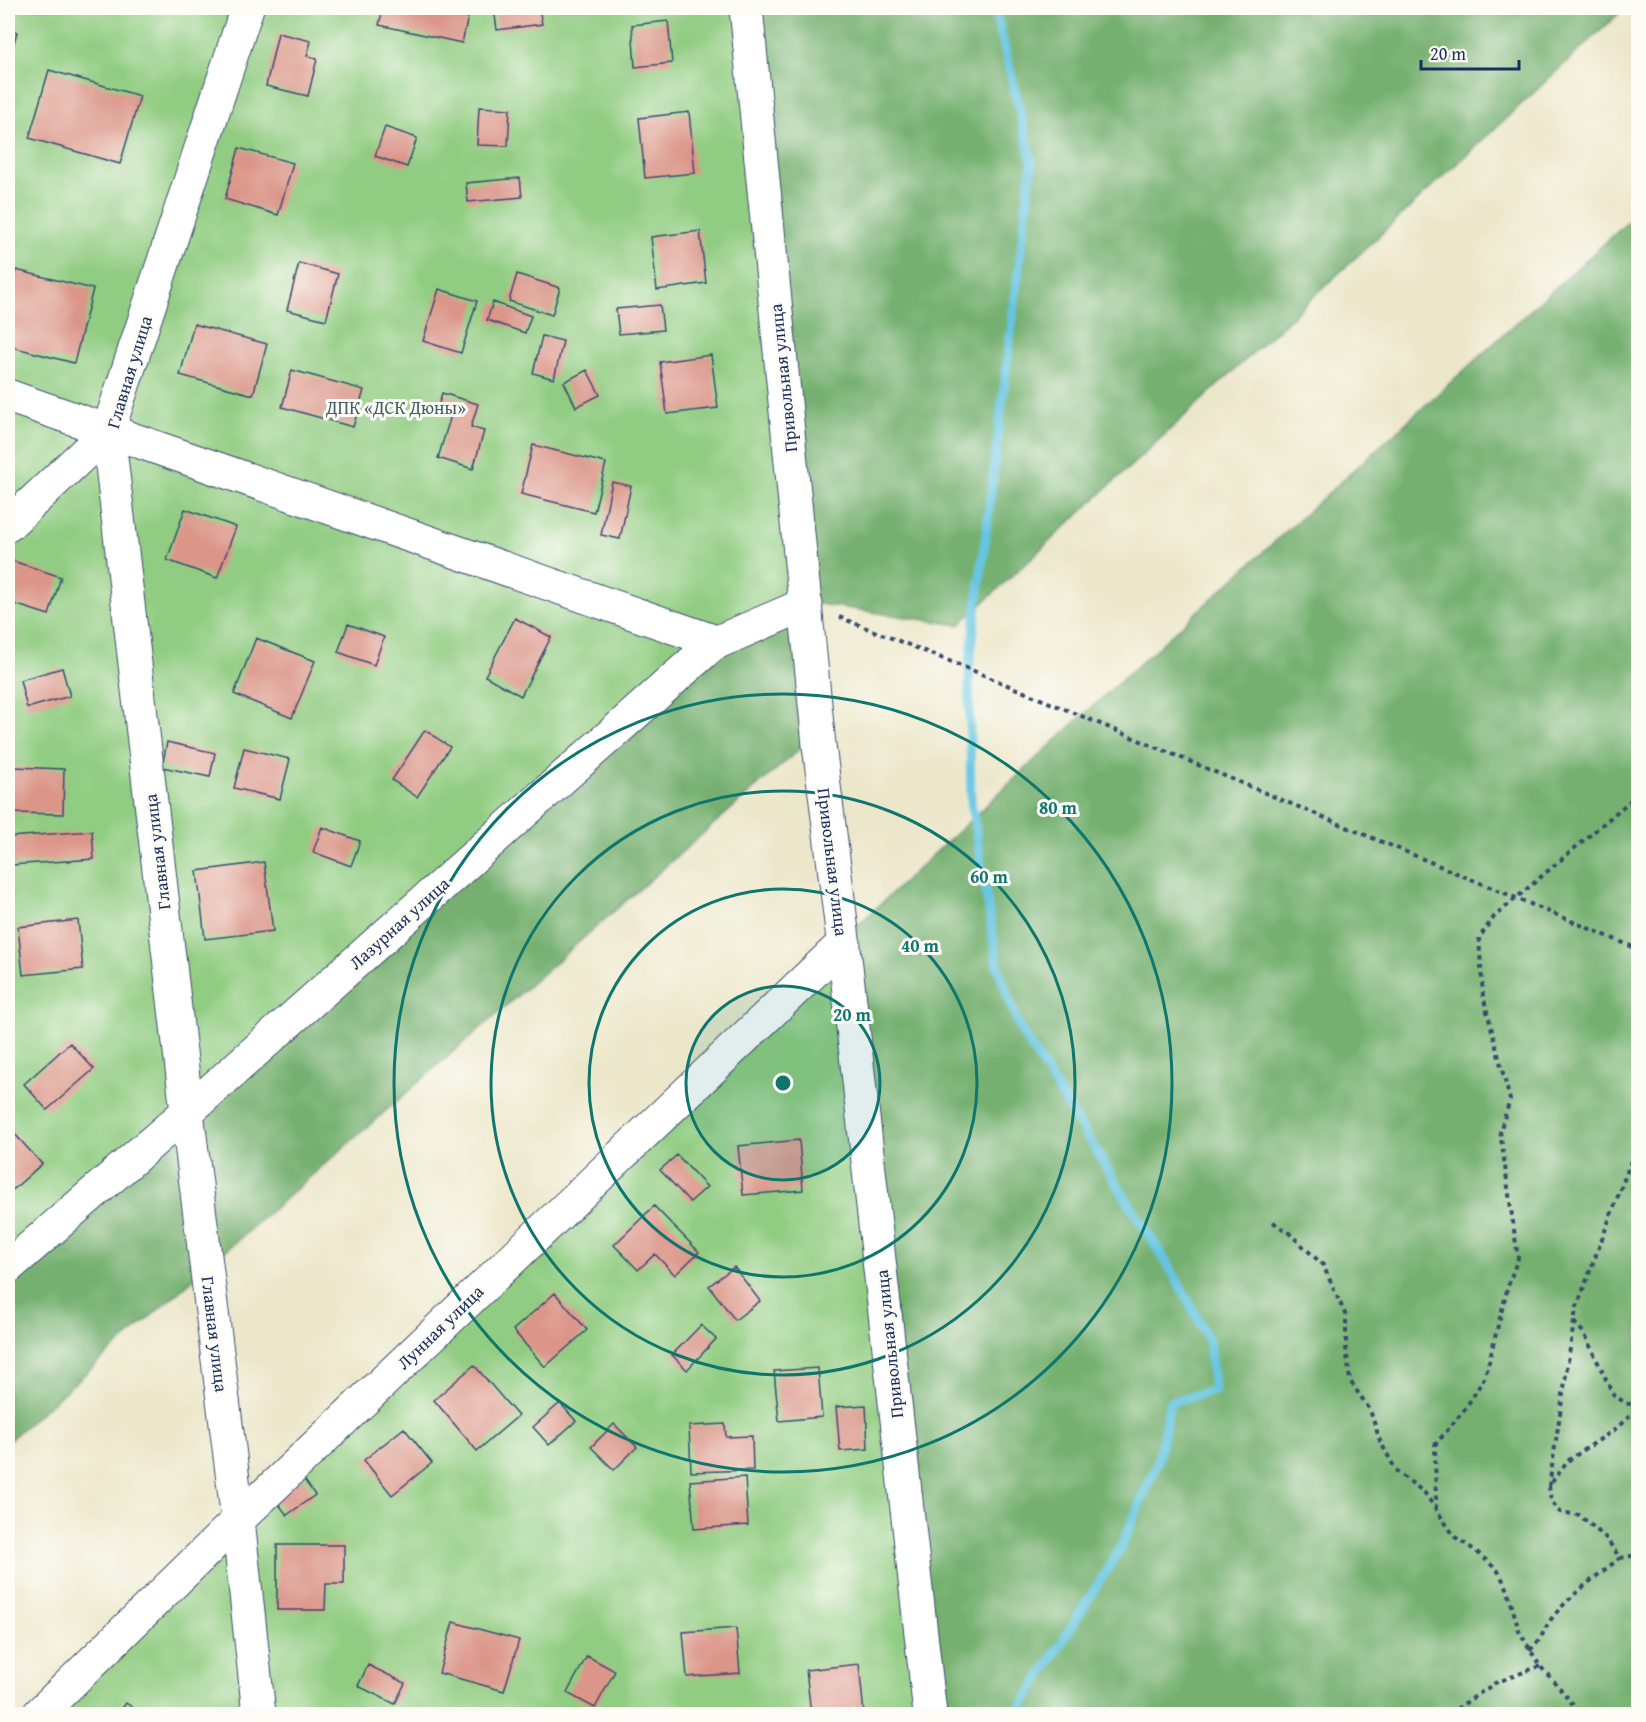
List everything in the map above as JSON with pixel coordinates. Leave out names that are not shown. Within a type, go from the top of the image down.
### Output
[{"type":"street","name":"Главная улица","points":[[247,8],[108,431],[187,1112],[238,1520],[259,1714]]},
{"type":"street","name":"Привольная улица","points":[[746,8],[819,745],[844,943],[930,1714]]},
{"type":"street","points":[[8,396],[716,642]]},
{"type":"street","points":[[8,525],[108,431]]},
{"type":"street","name":"Лазурная улица","points":[[8,1267],[187,1112],[716,642],[806,604]]},
{"type":"street","name":"Лунная улица","points":[[39,1714],[238,1520],[844,943]]},
{"type":"path","points":[[806,604],[989,677],[1638,949]]},
{"type":"path","points":[[1436,1509],[1435,1445],[1465,1409],[1485,1377],[1508,1286],[1518,1258],[1500,1131],[1510,1100],[1483,996],[1479,938],[1494,917],[1638,794]]},
{"type":"path","points":[[1620,1558],[1606,1538],[1579,1515],[1560,1512],[1551,1501],[1550,1486],[1576,1309],[1638,1142]]},
{"type":"path","points":[[1272,1222],[1289,1233],[1323,1265],[1346,1316],[1346,1347],[1350,1381],[1370,1410],[1380,1441],[1397,1472],[1424,1492],[1455,1537],[1476,1551],[1498,1571],[1506,1588],[1518,1631],[1540,1666],[1579,1714]]},
{"type":"path","points":[[1550,1486],[1569,1460],[1614,1430],[1638,1407],[1625,1403],[1614,1394],[1584,1333],[1574,1322]]},
{"type":"path","points":[[1530,1650],[1538,1644],[1551,1619],[1595,1577],[1620,1558],[1638,1555]]},
{"type":"path","points":[[1449,1714],[1495,1683],[1540,1666]]},
{"type":"green space","name":"ДПК «ДСК Дюны»","points":[[8,8],[746,8],[806,602],[8,1268]]},
{"type":"green space","points":[[746,8],[1625,8],[959,625],[806,602],[818,733],[8,1441],[8,1268],[713,644],[805,602]]},
{"type":"green space","points":[[1638,213],[1638,1714],[930,1714],[843,939],[1082,716]]},
{"type":"green space","points":[[843,939],[930,1714],[40,1714]]},
{"type":"building","points":[[383,8],[470,8],[462,43],[379,25]]},
{"type":"building","points":[[494,8],[539,8],[542,24],[497,30]]},
{"type":"building","points":[[668,21],[672,63],[635,67],[632,25]]},
{"type":"building","points":[[8,29],[17,32],[8,64]]},
{"type":"building","points":[[278,33],[311,41],[307,56],[317,59],[308,96],[266,86]]},
{"type":"building","points":[[49,70],[140,96],[120,164],[29,138]]},
{"type":"building","points":[[479,107],[510,109],[508,146],[477,145]]},
{"type":"building","points":[[689,112],[695,173],[645,178],[639,118]]},
{"type":"building","points":[[385,127],[417,138],[407,167],[375,156]]},
{"type":"building","points":[[239,148],[293,163],[278,215],[225,199]]},
{"type":"building","points":[[520,178],[522,197],[468,202],[466,183]]},
{"type":"building","points":[[700,231],[706,283],[657,290],[651,237]]},
{"type":"building","points":[[299,263],[338,274],[326,320],[287,310]]},
{"type":"building","points":[[16,270],[93,289],[74,363],[8,346],[8,302]]},
{"type":"building","points":[[517,274],[560,288],[552,315],[509,301]]},
{"type":"building","points":[[439,289],[477,301],[461,353],[423,341]]},
{"type":"building","points":[[493,302],[531,316],[525,333],[487,320]]},
{"type":"building","points":[[660,305],[663,330],[619,334],[616,309]]},
{"type":"building","points":[[194,324],[267,344],[253,395],[180,375]]},
{"type":"building","points":[[542,336],[563,341],[554,379],[533,373]]},
{"type":"building","points":[[711,355],[718,408],[667,414],[660,362]]},
{"type":"building","points":[[292,370],[364,390],[353,427],[282,407]]},
{"type":"building","points":[[587,370],[600,395],[576,407],[564,382]]},
{"type":"building","points":[[442,393],[478,404],[471,427],[484,431],[473,469],[438,458],[452,412],[438,407]]},
{"type":"building","points":[[533,445],[606,463],[594,512],[521,494]]},
{"type":"building","points":[[612,482],[631,486],[620,539],[601,535]]},
{"type":"building","points":[[185,509],[236,527],[217,578],[167,560]]},
{"type":"building","points":[[13,561],[61,577],[49,615],[8,602],[8,576]]},
{"type":"building","points":[[515,618],[551,637],[521,696],[485,676]]},
{"type":"building","points":[[348,624],[384,637],[374,665],[338,652]]},
{"type":"building","points":[[256,638],[315,661],[292,718],[234,694]]},
{"type":"building","points":[[62,668],[70,696],[27,708],[20,680]]},
{"type":"building","points":[[425,730],[450,747],[417,797],[392,780]]},
{"type":"building","points":[[167,742],[215,753],[210,777],[162,767]]},
{"type":"building","points":[[244,748],[290,759],[280,799],[234,788]]},
{"type":"building","points":[[13,767],[64,769],[63,814],[11,813]]},
{"type":"building","points":[[322,827],[360,841],[351,866],[313,852]]},
{"type":"building","points":[[92,831],[94,859],[11,865],[9,837]]},
{"type":"building","points":[[264,862],[273,931],[205,939],[197,871]]},
{"type":"building","points":[[78,920],[83,969],[23,975],[18,927]]},
{"type":"building","points":[[70,1043],[94,1069],[47,1110],[24,1084]]},
{"type":"building","points":[[13,1132],[42,1164],[8,1194],[8,1137]]},
{"type":"building","points":[[799,1140],[803,1190],[743,1195],[738,1146]]},
{"type":"building","points":[[677,1155],[707,1187],[690,1202],[660,1170]]},
{"type":"building","points":[[654,1206],[699,1252],[675,1275],[655,1254],[638,1270],[614,1245]]},
{"type":"building","points":[[734,1267],[760,1301],[735,1320],[709,1286]]},
{"type":"building","points":[[555,1293],[587,1330],[545,1367],[513,1330]]},
{"type":"building","points":[[701,1325],[716,1339],[687,1370],[672,1355]]},
{"type":"building","points":[[474,1365],[518,1416],[477,1451],[434,1400]]},
{"type":"building","points":[[818,1368],[822,1417],[779,1421],[774,1371]]},
{"type":"building","points":[[560,1403],[576,1421],[549,1445],[533,1427]]},
{"type":"building","points":[[866,1405],[868,1449],[840,1451],[836,1407]]},
{"type":"building","points":[[614,1424],[637,1447],[614,1470],[591,1447]]},
{"type":"building","points":[[725,1424],[726,1437],[752,1436],[753,1470],[691,1472],[689,1426]]},
{"type":"building","points":[[404,1428],[432,1463],[392,1495],[364,1460]]},
{"type":"building","points":[[745,1477],[748,1525],[694,1529],[690,1481]]},
{"type":"building","points":[[303,1478],[315,1495],[287,1515],[274,1498]]},
{"type":"building","points":[[277,1545],[344,1545],[344,1584],[326,1584],[325,1610],[277,1610]]},
{"type":"building","points":[[453,1622],[519,1640],[504,1691],[439,1673]]},
{"type":"building","points":[[736,1628],[740,1673],[687,1677],[683,1632]]},
{"type":"building","points":[[587,1656],[615,1671],[595,1708],[567,1693]]},
{"type":"building","points":[[859,1664],[864,1714],[811,1714],[806,1670]]},
{"type":"building","points":[[368,1665],[405,1683],[395,1704],[358,1686]]},
{"type":"building","points":[[126,1703],[142,1714],[118,1714]]},
{"type":"waterway","points":[[995,8],[1032,162],[969,669],[971,801],[998,968],[1021,1031],[1176,1278],[1209,1340],[1214,1390],[1170,1402],[1158,1461],[1121,1547],[1017,1714]]}]
